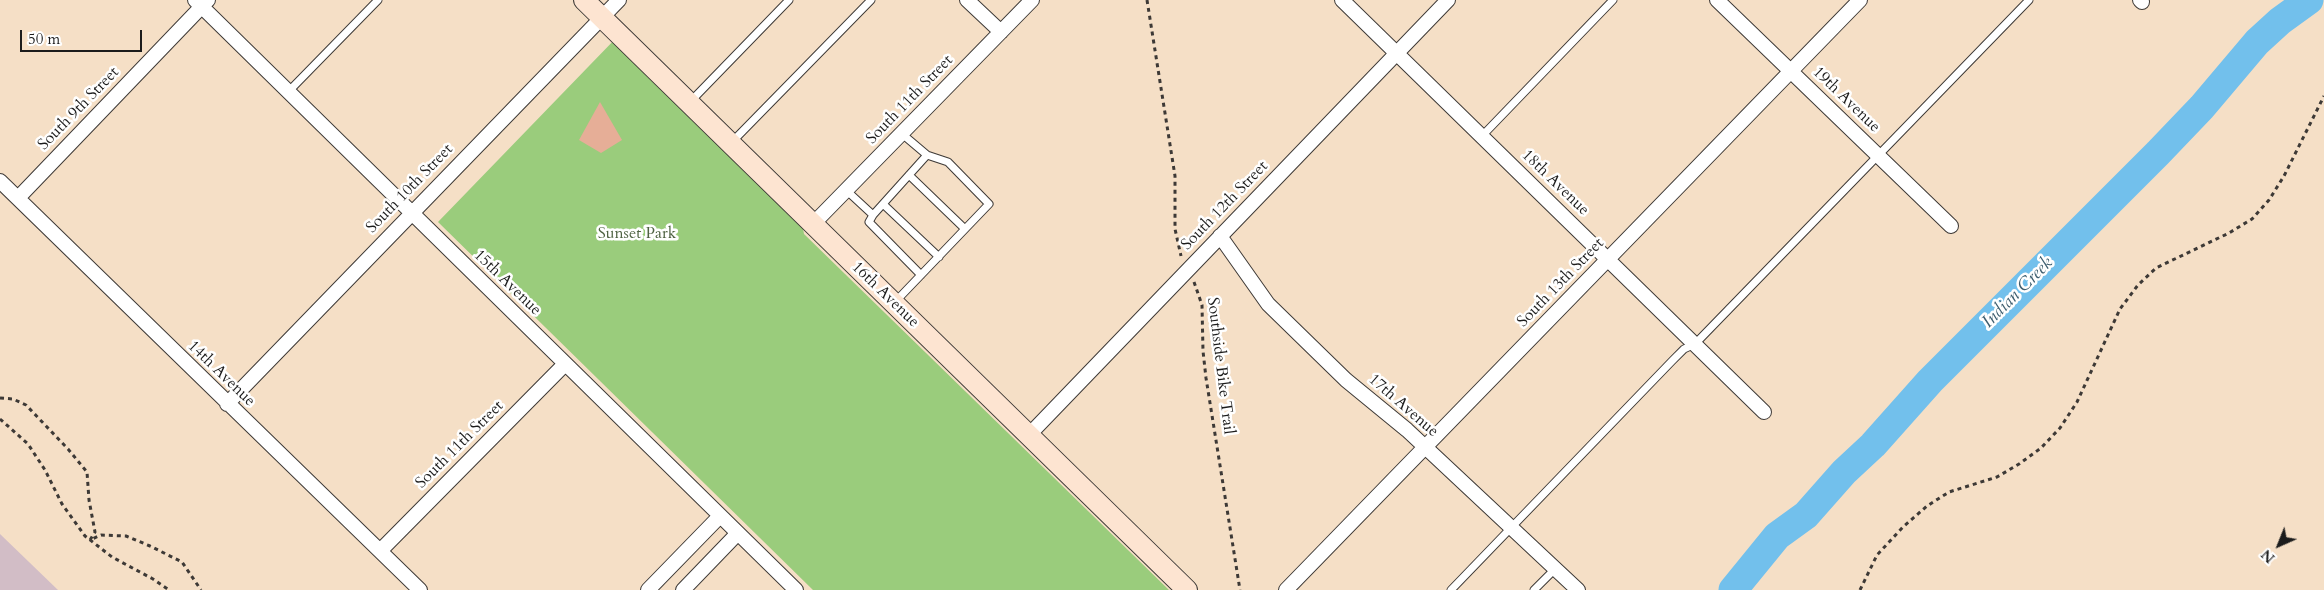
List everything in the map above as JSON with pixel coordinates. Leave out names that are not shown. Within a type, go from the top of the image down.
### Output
[{"type":"street","name":"16th Avenue","points":[[584,0],[1187,590]]},
{"type":"street","name":"South 10th Street","points":[[228,404],[619,0]]},
{"type":"street","points":[[968,0],[1001,32]]},
{"type":"street","name":"South 11th Street","points":[[813,224],[1032,0]]},
{"type":"street","name":"18th Avenue","points":[[1342,0],[1764,412]]},
{"type":"street","name":"South 12th Street","points":[[1028,436],[1448,0]]},
{"type":"street","name":"19th Avenue","points":[[1717,0],[1951,226]]},
{"type":"street","name":"South 13th Street","points":[[1286,590],[1860,0]]},
{"type":"street","name":"15th Avenue","points":[[202,2],[411,213],[796,590]]},
{"type":"street","name":"South 9th Street","points":[[18,198],[202,2]]},
{"type":"street","name":"14th Avenue","points":[[0,181],[420,590]]},
{"type":"street","name":"17th Avenue","points":[[1220,236],[1268,304],[1346,380],[1425,447],[1578,590]]},
{"type":"street","name":"South 11th Street","points":[[380,551],[565,364]]},
{"type":"street","points":[[648,590],[720,516]]},
{"type":"street","points":[[683,590],[738,533]]},
{"type":"lane","points":[[289,91],[378,0]]},
{"type":"lane","points":[[689,103],[789,0]]},
{"type":"lane","points":[[730,143],[871,0]]},
{"type":"lane","points":[[1482,136],[1613,0]]},
{"type":"lane","points":[[1451,590],[1678,355],[1684,349],[1695,344],[2029,0]]},
{"type":"lane","points":[[894,304],[989,204],[948,162],[927,155],[902,134]]},
{"type":"lane","points":[[871,218],[927,155]]},
{"type":"lane","points":[[909,175],[965,229]]},
{"type":"lane","points":[[846,190],[921,275]]},
{"type":"lane","points":[[883,204],[939,257]]},
{"type":"lane","points":[[1534,590],[1555,569]]},
{"type":"path","name":"Southside Bike Trail","points":[[1147,0],[1175,176],[1177,241],[1181,256],[1202,305],[1203,352],[1206,378],[1240,590]]},
{"type":"path","points":[[1860,590],[1877,555],[1903,527],[1927,506],[1949,492],[2004,473],[2041,448],[2060,428],[2077,402],[2120,309],[2138,285],[2156,268],[2229,234],[2252,219],[2269,200],[2284,176],[2324,96]]},
{"type":"path","points":[[0,398],[13,399],[26,405],[87,472],[95,532],[90,540]]},
{"type":"path","points":[[0,419],[28,444],[45,470],[62,504],[74,522],[90,540],[112,558],[153,579],[169,590]]},
{"type":"path","points":[[90,540],[101,535],[126,536],[150,546],[182,562],[201,590]]},
{"type":"shaded area","points":[[0,534],[58,590],[0,590]]},
{"type":"green space","name":"Sunset Park","points":[[619,35],[800,212],[804,234],[1169,590],[813,590],[438,222]]},
{"type":"building","points":[[600,102],[622,140],[601,153],[579,140]]},
{"type":"waterway","name":"Indian Creek","points":[[1733,590],[1777,536],[1806,515],[1844,472],[1873,445],[1930,381],[2158,153],[2202,107],[2257,42],[2280,21],[2309,0]]}]
